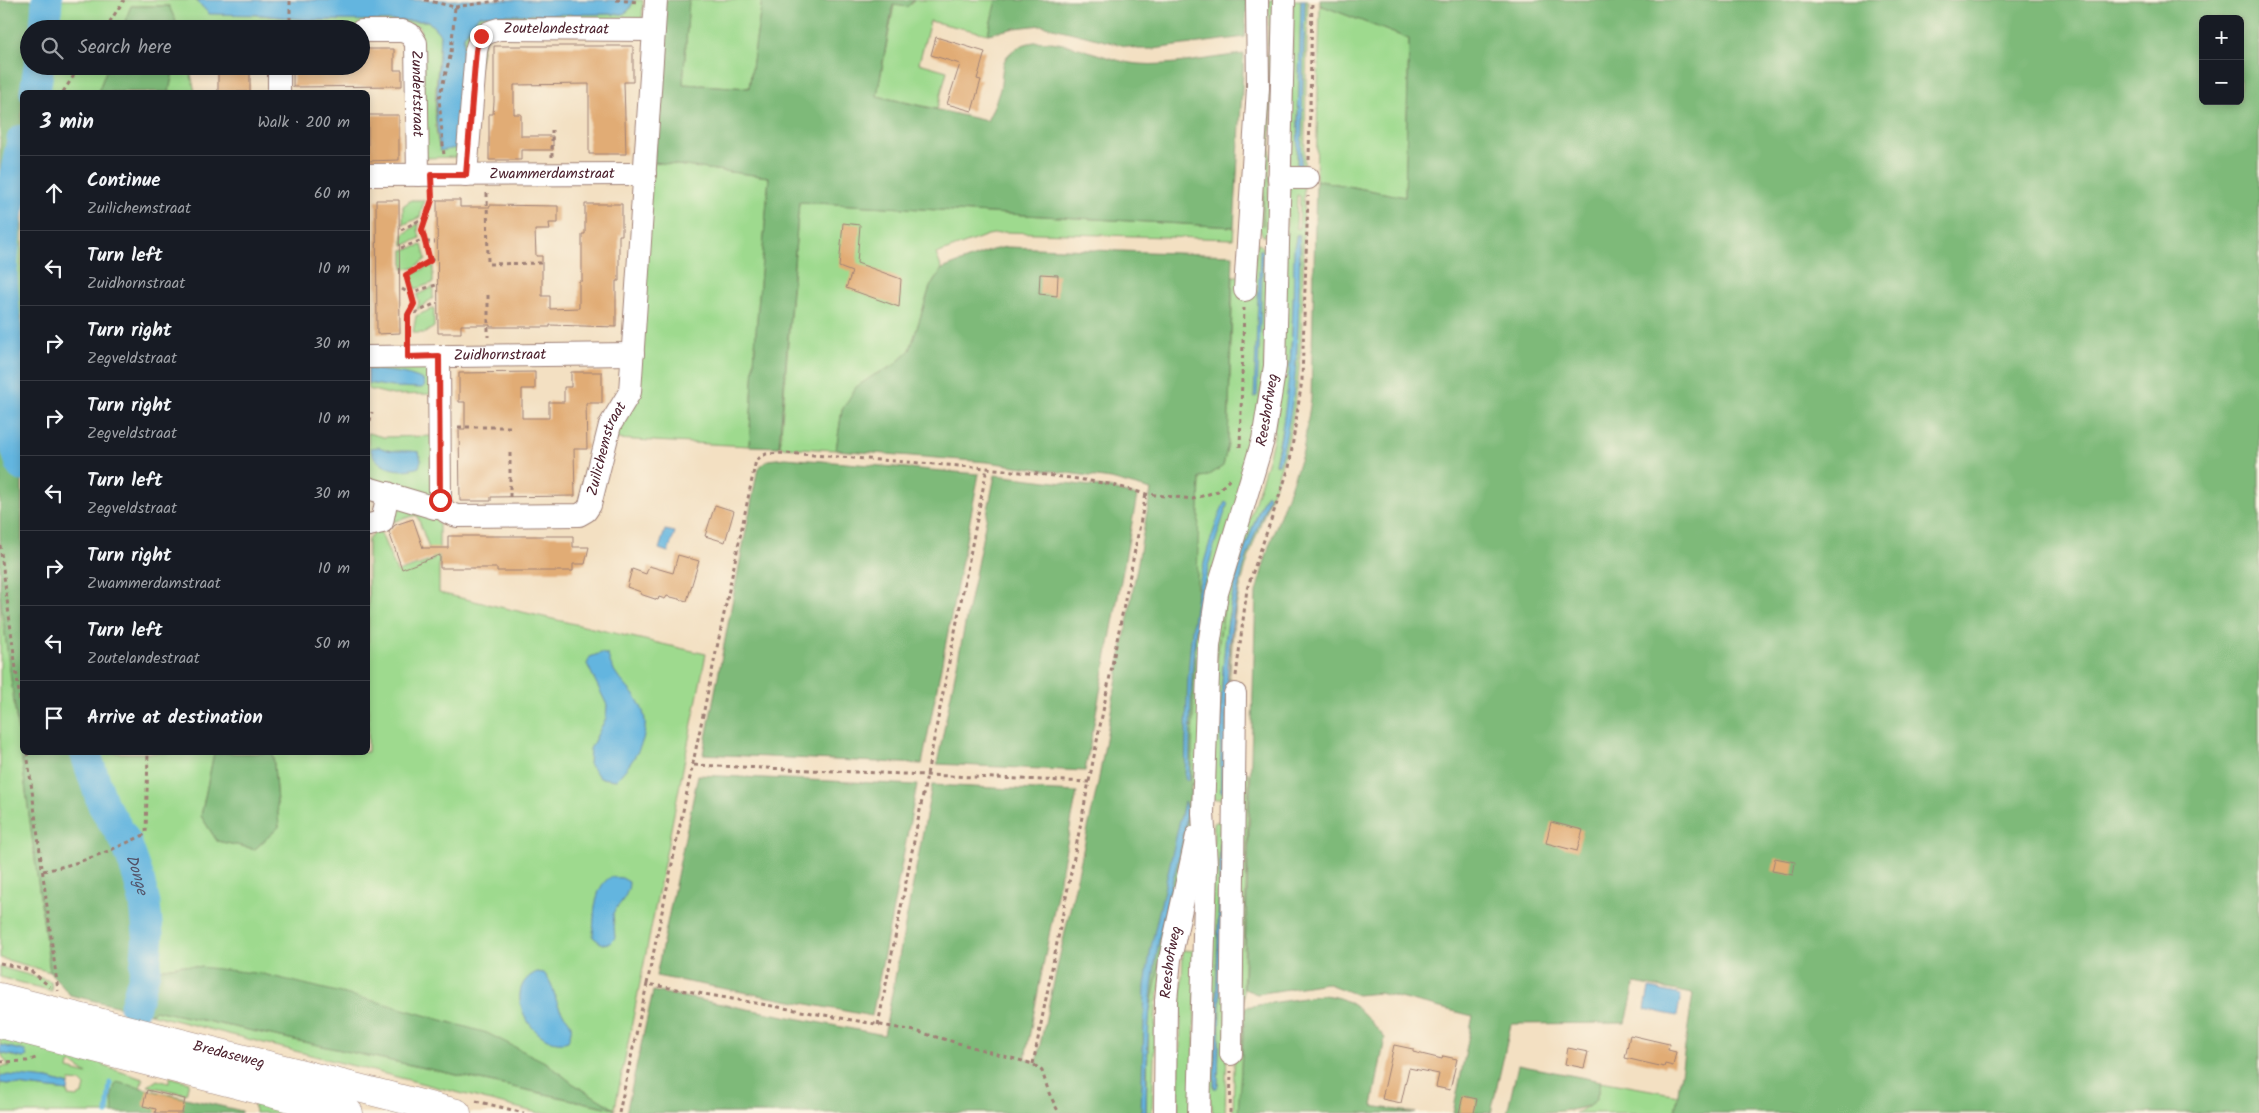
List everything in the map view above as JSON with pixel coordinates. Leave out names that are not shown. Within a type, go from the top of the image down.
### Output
[{"type":"main road","name":"Bredaseweg","points":[[0,997],[151,1049],[275,1081],[457,1113]]},
{"type":"main road","name":"Bredaseweg","points":[[0,1024],[151,1049]]},
{"type":"main road","name":"Bredaseweg","points":[[275,1081],[350,1113]]},
{"type":"street","points":[[1245,290],[1258,88],[1257,0]]},
{"type":"street","name":"Reeshofweg","points":[[1199,1113],[1206,865],[1203,813],[1209,646],[1217,593],[1254,476],[1270,405],[1275,366],[1284,0]]},
{"type":"street","name":"Zuilichemstraat","points":[[378,490],[435,508],[442,508],[446,512],[457,516],[579,515],[586,511],[590,505],[610,425],[630,392],[654,30],[649,1]]},
{"type":"street","name":"Zoutelandestraat","points":[[477,175],[476,51],[478,40],[484,33],[498,29],[654,30]]},
{"type":"street","name":"Zundertstraat","points":[[370,31],[402,31],[410,34],[416,43],[431,169]]},
{"type":"street","points":[[279,75],[279,90]]},
{"type":"street","name":"Zwammerdamstraat","points":[[370,175],[431,169],[477,175],[645,174]]},
{"type":"street","points":[[1280,178],[1308,178]]},
{"type":"street","name":"Zuidhornstraat","points":[[370,357],[633,354]]},
{"type":"street","points":[[439,356],[442,508]]},
{"type":"street","points":[[378,490],[379,525]]},
{"type":"street","points":[[1231,1054],[1234,694]]},
{"type":"street","points":[[1203,813],[1232,814]]},
{"type":"street","name":"Reeshofweg","points":[[1165,1113],[1166,1000],[1170,959],[1179,912],[1203,813]]},
{"type":"path","points":[[111,20],[124,0]]},
{"type":"path","points":[[290,0],[290,20]]},
{"type":"path","points":[[425,0],[455,7],[503,0]]},
{"type":"path","points":[[616,0],[649,1]]},
{"type":"path","points":[[430,261],[422,230],[432,200],[431,169],[439,98],[452,53],[455,7]]},
{"type":"path","points":[[64,90],[74,75]]},
{"type":"path","points":[[552,130],[552,174]]},
{"type":"path","points":[[477,175],[488,264],[542,263]]},
{"type":"path","points":[[401,230],[420,220],[426,220]]},
{"type":"path","points":[[401,248],[425,241],[435,242]]},
{"type":"path","points":[[408,357],[408,315],[414,304],[404,275],[435,258]]},
{"type":"path","points":[[402,289],[409,293],[436,285]]},
{"type":"path","points":[[1240,453],[1245,290]]},
{"type":"path","points":[[488,296],[488,356]]},
{"type":"path","points":[[408,315],[436,303]]},
{"type":"path","points":[[370,420],[372,412]]},
{"type":"path","points":[[440,427],[512,427]]},
{"type":"path","points":[[510,453],[510,516]]},
{"type":"path","points":[[619,1113],[694,766],[752,468],[756,460],[766,454],[786,453],[987,468],[1080,479],[1146,494],[1192,499],[1218,491],[1231,478],[1235,470]]},
{"type":"path","points":[[878,1025],[987,468]]},
{"type":"path","points":[[1033,1064],[1146,494]]},
{"type":"path","points":[[0,545],[20,700]]},
{"type":"path","points":[[0,962],[30,970],[59,996],[27,755]]},
{"type":"path","points":[[42,871],[70,866],[95,858],[146,834],[148,755]]},
{"type":"path","points":[[694,766],[1089,782]]},
{"type":"path","points":[[647,984],[915,1031],[1033,1064],[1042,1071],[1049,1093],[1059,1113]]},
{"type":"path","points":[[1230,1113],[1231,1054]]},
{"type":"path","points":[[0,1062],[5,1062]]},
{"type":"green space","points":[[0,0],[51,0],[49,20],[20,20],[20,75],[41,75],[38,90],[20,90],[20,173],[15,201],[8,295],[17,429],[20,437],[20,746],[0,596]]},
{"type":"green space","points":[[51,0],[196,0],[197,2],[261,15],[309,20],[175,20],[169,6],[131,6],[126,20],[49,20]]},
{"type":"green space","points":[[634,0],[643,0],[642,22],[487,24],[461,157],[422,158],[420,26],[370,26],[370,21],[428,21],[440,34],[435,108],[440,150],[458,139],[464,36],[479,15],[623,14],[629,10]]},
{"type":"green space","points":[[664,0],[689,0],[683,84],[749,88],[762,0],[914,0],[907,7],[893,5],[877,96],[987,121],[1000,89],[1005,60],[1010,53],[1023,45],[1038,42],[1055,43],[1123,61],[1150,65],[1244,54],[1234,227],[799,202],[779,447],[749,446],[769,177],[654,162]]},
{"type":"green space","points":[[689,0],[762,0],[749,88],[683,84]]},
{"type":"green space","points":[[914,0],[996,0],[988,34],[930,21],[919,63],[947,71],[937,109],[877,96],[894,5],[912,4]]},
{"type":"green space","points":[[996,0],[1247,0],[1245,37],[1153,49],[1138,49],[1041,25],[988,34]]},
{"type":"green space","points":[[1260,0],[1263,226],[1269,0],[1274,0],[1268,231],[1264,237],[1258,227]]},
{"type":"green space","points":[[1293,0],[1301,0],[1297,165],[1301,166],[1305,0],[1308,0],[1304,174],[1289,170]]},
{"type":"green space","points":[[1320,0],[2259,0],[2259,1113],[1675,1113],[1693,994],[1635,983],[1626,1023],[1511,1024],[1491,1113],[1453,1113],[1473,1016],[1379,993],[1357,995],[1326,983],[1257,994],[1244,989],[1256,592],[1269,546],[1303,452],[1311,399],[1316,180],[1405,197],[1409,39],[1320,5]]},
{"type":"green space","points":[[1320,5],[1409,39],[1405,197],[1316,180]]},
{"type":"green space","points":[[131,6],[169,6],[175,20],[126,20]]},
{"type":"green space","points":[[41,75],[105,75],[99,90],[38,90]]},
{"type":"green space","points":[[105,75],[172,75],[169,90],[99,90]]},
{"type":"green space","points":[[172,75],[191,75],[195,90],[169,90]]},
{"type":"green space","points":[[654,162],[769,177],[749,446],[615,439]]},
{"type":"green space","points":[[20,173],[20,437],[17,430],[8,295],[15,201]]},
{"type":"green space","points":[[1304,182],[1300,363],[1288,444],[1253,544],[1241,584],[1233,626],[1240,578],[1267,494],[1262,502],[1241,560],[1233,592],[1224,658],[1221,725],[1221,791],[1228,692],[1228,799],[1213,799],[1215,691],[1224,611],[1234,567],[1264,474],[1274,436],[1289,185]],"holes":[[[1297,195],[1300,196],[1299,229],[1296,228]],[[1296,235],[1299,235],[1297,359],[1277,465],[1275,464],[1290,376]]]},
{"type":"green space","points":[[411,200],[424,200],[420,217],[403,225],[403,206]]},
{"type":"green space","points":[[799,202],[1234,227],[1233,239],[1005,232],[988,235],[936,254],[942,269],[930,287],[910,350],[893,366],[874,375],[842,410],[836,450],[780,447]]},
{"type":"green space","points":[[419,223],[420,238],[403,246],[403,235]]},
{"type":"green space","points":[[1257,243],[1263,247],[1268,255],[1264,374],[1194,786],[1185,785],[1195,640],[1204,583],[1211,555],[1194,621],[1200,477],[1208,476],[1223,466],[1228,444],[1233,276],[1253,276]]},
{"type":"green space","points":[[422,245],[426,259],[414,268],[403,269],[403,250]]},
{"type":"green space","points":[[1006,247],[1233,255],[1228,444],[1223,466],[1208,476],[1200,477],[1191,788],[1185,841],[1149,1016],[1146,1113],[626,1113],[653,991],[884,1035],[932,785],[1077,792],[1025,1058],[1036,1063],[1098,783],[1151,490],[1111,479],[987,462],[836,450],[842,410],[856,387],[874,375],[893,366],[910,350],[930,287],[942,269],[992,250]]},
{"type":"green space","points":[[433,264],[433,283],[415,289],[411,275]]},
{"type":"green space","points":[[433,287],[433,298],[417,310],[419,303],[417,295]]},
{"type":"green space","points":[[434,308],[434,327],[425,333],[413,333],[416,316]]},
{"type":"green space","points":[[370,365],[428,368],[432,379],[433,394],[393,395],[370,389]]},
{"type":"green space","points":[[370,434],[383,437],[434,436],[435,501],[370,483]]},
{"type":"green space","points":[[785,458],[979,474],[922,764],[703,754],[758,468],[768,460]]},
{"type":"green space","points":[[995,475],[1108,488],[1137,496],[1085,771],[937,764]]},
{"type":"green space","points":[[392,500],[432,513],[439,524],[439,593],[706,654],[614,1113],[538,1113],[150,1014],[155,1010],[614,1109],[572,1083],[547,1063],[182,965],[155,970],[157,936],[151,889],[143,860],[101,775],[96,755],[214,755],[201,816],[217,841],[255,849],[279,827],[273,755],[370,755],[370,538],[374,533],[380,531],[397,572],[433,560],[417,515],[392,522]]},
{"type":"green space","points":[[0,596],[50,972],[0,958]]},
{"type":"green space","points":[[21,755],[96,755],[101,775],[143,860],[151,889],[157,936],[155,970],[182,965],[263,974],[382,1003],[487,1033],[547,1063],[572,1083],[615,1109],[155,1010],[150,1014],[70,995],[50,972]]},
{"type":"green space","points":[[214,755],[273,755],[279,827],[255,849],[217,841],[201,816]]},
{"type":"green space","points":[[1241,771],[1249,773],[1240,1113],[1233,1113]]},
{"type":"green space","points":[[698,775],[917,785],[872,1016],[656,976]]},
{"type":"green space","points":[[1184,790],[1194,791],[1187,851],[1156,1006],[1152,1113],[1146,1113],[1148,1021]]},
{"type":"green space","points":[[1219,821],[1224,823],[1227,1047],[1225,1113],[1213,1113],[1206,1081],[1214,823]],"holes":[[[1220,832],[1224,834],[1218,1084],[1214,1088]]]},
{"type":"green space","points":[[1183,950],[1196,951],[1193,1113],[1178,1113]]},
{"type":"green space","points":[[0,967],[51,981],[52,991],[0,977]]},
{"type":"green space","points":[[1323,995],[1352,1004],[1365,1015],[1385,1038],[1372,1106],[1416,1113],[1238,1113],[1245,1007]]},
{"type":"green space","points":[[0,1033],[103,1061],[103,1066],[143,1079],[140,1088],[112,1095],[113,1113],[0,1113],[0,1083],[68,1091],[68,1096],[77,1097],[83,1094],[85,1086],[81,1082],[70,1081],[69,1085],[48,1079],[0,1076],[0,1067],[9,1066],[0,1053],[23,1058],[25,1051],[0,1045]],"holes":[[[70,1062],[87,1074],[68,1069]]]},
{"type":"green space","points":[[1518,1065],[1601,1081],[1593,1103],[1586,1106],[1553,1112],[1507,1113]]},
{"type":"green space","points":[[170,1077],[189,1082],[186,1094],[148,1086],[157,1080],[169,1083]]},
{"type":"green space","points":[[1601,1081],[1678,1095],[1675,1113],[1575,1113],[1594,1102]]},
{"type":"green space","points":[[116,1082],[242,1111],[242,1113],[113,1113],[112,1095]]},
{"type":"green space","points":[[254,1099],[309,1113],[255,1113]]},
{"type":"water","points":[[196,0],[634,0],[629,10],[623,14],[479,15],[464,36],[456,148],[440,151],[436,116],[440,34],[428,21],[309,20],[261,15],[209,14]]},
{"type":"water","points":[[1301,0],[1305,0],[1301,166],[1297,165]]},
{"type":"water","points":[[1297,234],[1299,235],[1300,248],[1297,357],[1286,438],[1279,464],[1275,464],[1281,437],[1288,383],[1292,329],[1294,247]]},
{"type":"water","points":[[1260,249],[1263,252],[1257,396],[1254,397]]},
{"type":"water","points":[[370,369],[409,375],[423,380],[425,385],[422,388],[392,387],[370,383]]},
{"type":"water","points":[[379,447],[394,451],[419,452],[421,460],[419,467],[397,470],[383,465],[373,455],[370,448]]},
{"type":"water","points":[[1267,494],[1269,495],[1246,559],[1235,604],[1227,684],[1225,792],[1221,792],[1222,692],[1227,625],[1241,560],[1262,502]]},
{"type":"water","points":[[1225,502],[1228,503],[1202,590],[1196,625],[1191,691],[1189,779],[1187,781],[1185,779],[1186,720],[1192,632],[1201,574],[1218,518]]},
{"type":"water","points":[[665,530],[675,532],[668,552],[659,549]]},
{"type":"water","points":[[601,653],[608,655],[621,681],[641,706],[645,717],[643,740],[632,761],[616,780],[600,778],[589,764],[590,749],[606,718],[607,705],[587,664],[590,657]]},
{"type":"water","points":[[1184,802],[1186,807],[1185,827],[1154,969],[1147,1054],[1146,1113],[1141,1113],[1145,985],[1151,947]]},
{"type":"water","points":[[1221,830],[1224,834],[1218,1084],[1217,1088],[1214,1088]]},
{"type":"water","points":[[611,877],[622,878],[629,882],[629,887],[624,899],[613,913],[615,938],[610,943],[602,944],[593,937],[594,912],[601,888],[605,881]]},
{"type":"water","points":[[537,972],[544,973],[548,978],[560,1009],[570,1023],[571,1031],[568,1041],[556,1042],[544,1037],[534,1029],[526,1017],[521,1005],[520,992],[525,981]]},
{"type":"water","points":[[1649,988],[1681,995],[1677,1016],[1645,1009]]},
{"type":"water","points":[[0,1045],[25,1051],[27,1056],[23,1058],[0,1053]]},
{"type":"water","points":[[9,1075],[48,1079],[69,1085],[68,1091],[0,1083],[0,1076]]},
{"type":"building","points":[[936,37],[985,52],[977,79],[981,80],[972,111],[947,104],[960,64],[931,55]]},
{"type":"building","points":[[494,46],[633,46],[633,82],[624,82],[626,154],[589,154],[589,84],[514,85],[514,114],[521,114],[521,136],[553,136],[553,150],[521,150],[521,160],[489,160],[489,114],[493,114],[494,102]]},
{"type":"building","points":[[370,49],[394,49],[394,70],[402,70],[402,86],[293,87],[293,75],[370,75]]},
{"type":"building","points":[[218,75],[250,75],[250,90],[218,90]]},
{"type":"building","points":[[370,115],[399,115],[399,160],[370,161]]},
{"type":"building","points":[[376,200],[399,200],[400,333],[377,334]]},
{"type":"building","points":[[437,200],[460,200],[460,207],[490,207],[490,205],[558,206],[558,223],[549,223],[550,230],[535,230],[536,256],[542,256],[542,296],[550,296],[550,309],[579,308],[579,281],[582,281],[582,234],[585,234],[585,204],[622,204],[622,235],[619,235],[619,281],[616,281],[616,327],[550,325],[550,327],[490,327],[490,325],[461,325],[461,333],[438,333]]},
{"type":"building","points":[[843,223],[860,225],[857,263],[901,279],[899,307],[846,288],[852,272],[839,267]]},
{"type":"building","points":[[1040,274],[1058,275],[1057,296],[1039,294]]},
{"type":"building","points":[[535,372],[535,389],[522,389],[522,418],[549,418],[549,402],[564,402],[564,387],[571,387],[571,372],[602,372],[602,403],[586,403],[587,449],[574,449],[575,496],[491,497],[491,501],[460,501],[459,429],[465,429],[465,402],[459,402],[459,373]]},
{"type":"building","points":[[715,505],[734,511],[725,542],[705,536]]},
{"type":"building","points":[[413,519],[423,548],[448,548],[448,536],[573,536],[573,547],[589,547],[585,564],[573,564],[573,571],[497,571],[497,568],[440,568],[440,555],[402,569],[389,532],[395,525]]},
{"type":"building","points":[[678,555],[699,561],[687,601],[667,596],[665,599],[659,597],[658,600],[627,587],[632,569],[646,574],[649,566],[673,573]]},
{"type":"building","points":[[1551,822],[1583,830],[1577,851],[1546,843]]},
{"type":"building","points":[[1775,858],[1795,862],[1793,875],[1772,871]]},
{"type":"building","points":[[1630,1035],[1669,1044],[1668,1050],[1676,1052],[1673,1066],[1665,1064],[1664,1067],[1625,1058]]},
{"type":"building","points":[[1394,1045],[1442,1059],[1443,1056],[1457,1059],[1450,1090],[1436,1087],[1439,1074],[1409,1068],[1401,1103],[1382,1099]]},
{"type":"building","points":[[1568,1048],[1588,1052],[1584,1068],[1565,1064]]},
{"type":"building","points":[[147,1090],[185,1099],[182,1113],[155,1113],[156,1109],[143,1106]]},
{"type":"building","points":[[1463,1096],[1477,1099],[1474,1113],[1459,1113]]},
{"type":"waterway","name":"Donge","points":[[46,20],[47,0]]},
{"type":"waterway","name":"Donge","points":[[35,90],[38,75]]},
{"type":"waterway","name":"Donge","points":[[20,150],[6,220],[2,274],[13,439],[20,460]]},
{"type":"waterway","name":"Donge","points":[[86,755],[103,805],[126,842],[138,876],[145,904],[148,934],[145,972],[135,1006]]},
{"type":"waterway","points":[[107,1113],[110,1083]]},
{"type":"route","points":[[440,500],[439,356],[408,357],[408,315],[414,304],[409,293],[406,275],[430,261],[422,230],[432,200],[431,175],[466,175],[476,51],[478,40],[481,36]]}]
